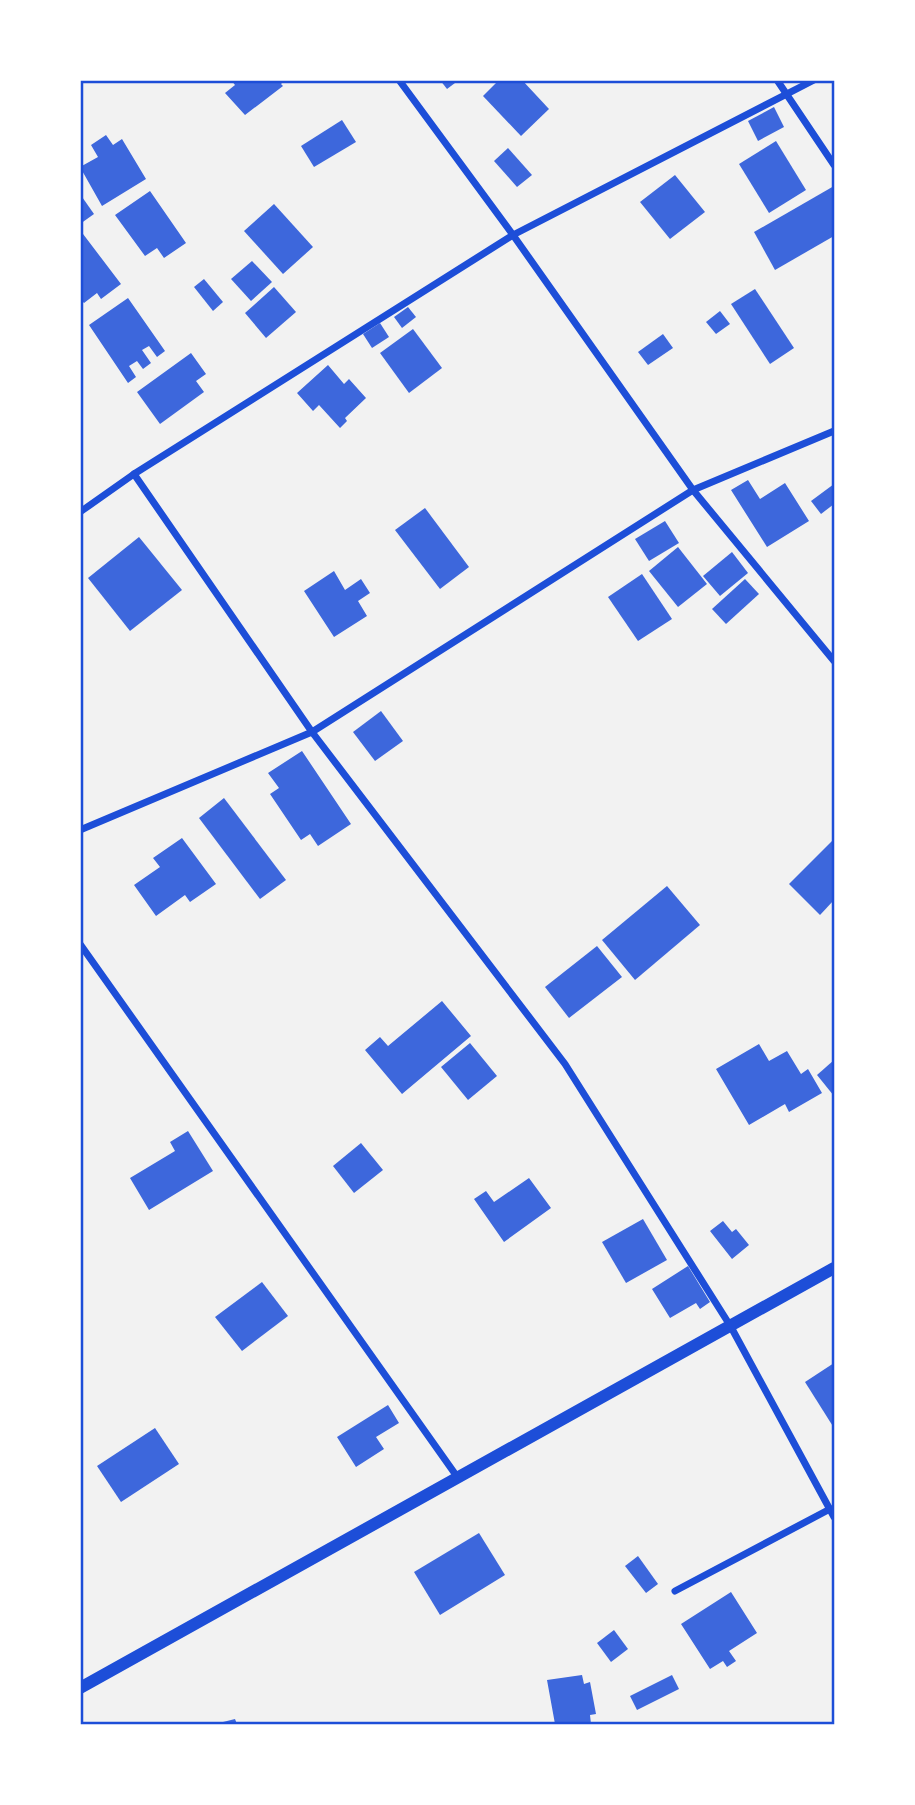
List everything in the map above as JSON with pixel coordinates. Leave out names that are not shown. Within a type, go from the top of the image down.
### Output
[{"type":"street","points":[[400,80],[513,235],[692,490],[835,661]]},
{"type":"street","points":[[776,80],[835,165]]},
{"type":"street","points":[[80,512],[134,474],[513,235],[814,80]]},
{"type":"street","points":[[80,830],[312,732],[692,490],[835,431]]},
{"type":"street","points":[[134,474],[312,732],[565,1063],[731,1327],[835,1517]]},
{"type":"street","points":[[80,944],[458,1478]]},
{"type":"street","points":[[80,1688],[835,1268]]},
{"type":"street","points":[[675,1591],[830,1508]]},
{"type":"building","points":[[231,80],[285,80],[281,84],[283,86],[245,115],[225,93],[235,85]]},
{"type":"building","points":[[440,80],[459,80],[447,89]]},
{"type":"building","points":[[499,80],[522,80],[549,109],[521,136],[483,96]]},
{"type":"building","points":[[774,107],[784,127],[758,141],[748,121]]},
{"type":"building","points":[[342,120],[356,142],[314,167],[301,146]]},
{"type":"building","points":[[106,135],[113,145],[122,139],[146,179],[102,206],[80,167],[98,157],[91,145]]},
{"type":"building","points":[[776,141],[806,190],[769,213],[739,164]]},
{"type":"building","points":[[508,148],[532,175],[517,187],[494,161]]},
{"type":"building","points":[[675,175],[705,212],[670,239],[640,202]]},
{"type":"building","points":[[834,186],[834,236],[775,270],[754,232]]},
{"type":"building","points":[[150,191],[186,243],[164,258],[157,248],[145,256],[115,215]]},
{"type":"building","points":[[80,194],[94,214],[80,224]]},
{"type":"building","points":[[274,204],[313,247],[283,274],[244,231]]},
{"type":"building","points":[[80,230],[121,284],[101,299],[97,293],[84,303],[80,299]]},
{"type":"building","points":[[252,261],[272,282],[251,301],[231,279]]},
{"type":"building","points":[[204,279],[223,302],[213,311],[194,287]]},
{"type":"building","points":[[274,287],[296,312],[266,338],[245,313]]},
{"type":"building","points":[[755,289],[794,348],[770,364],[731,304]]},
{"type":"building","points":[[128,298],[165,351],[157,357],[149,346],[142,350],[151,363],[143,369],[137,361],[129,366],[136,377],[128,383],[89,325]]},
{"type":"building","points":[[408,307],[416,317],[402,328],[394,317]]},
{"type":"building","points":[[720,311],[730,324],[716,334],[706,322]]},
{"type":"building","points":[[380,323],[389,337],[372,348],[363,334]]},
{"type":"building","points":[[413,329],[442,368],[409,393],[380,353]]},
{"type":"building","points":[[663,334],[673,348],[648,365],[638,352]]},
{"type":"building","points":[[191,353],[206,374],[196,381],[204,392],[160,424],[137,392]]},
{"type":"building","points":[[328,365],[344,384],[349,379],[366,398],[345,418],[347,421],[340,428],[319,405],[313,411],[297,393]]},
{"type":"building","points":[[748,480],[760,499],[785,483],[809,521],[767,547],[731,490]]},
{"type":"building","points":[[834,484],[834,504],[821,514],[811,501]]},
{"type":"building","points":[[425,508],[469,567],[440,589],[395,530]]},
{"type":"building","points":[[665,521],[679,543],[649,561],[635,539]]},
{"type":"building","points":[[139,537],[182,590],[130,631],[88,578]]},
{"type":"building","points":[[678,547],[707,584],[678,607],[649,571]]},
{"type":"building","points":[[732,552],[748,573],[720,596],[703,576]]},
{"type":"building","points":[[334,571],[345,590],[361,579],[370,593],[358,601],[367,616],[334,637],[304,591]]},
{"type":"building","points":[[642,574],[672,619],[638,641],[608,597]]},
{"type":"building","points":[[745,579],[759,594],[726,624],[712,609]]},
{"type":"building","points":[[381,711],[403,741],[375,761],[353,732]]},
{"type":"building","points":[[302,751],[351,824],[318,846],[310,834],[301,840],[270,794],[279,788],[268,773]]},
{"type":"building","points":[[224,798],[286,880],[260,899],[199,818]]},
{"type":"building","points":[[182,838],[216,884],[190,902],[185,895],[156,916],[134,885],[160,867],[153,858]]},
{"type":"building","points":[[834,839],[834,900],[820,915],[789,884]]},
{"type":"building","points":[[667,886],[700,925],[635,980],[602,940]]},
{"type":"building","points":[[597,946],[622,977],[569,1018],[545,987]]},
{"type":"building","points":[[442,1001],[471,1036],[402,1094],[365,1050],[380,1037],[388,1046]]},
{"type":"building","points":[[470,1043],[497,1076],[468,1100],[441,1067]]},
{"type":"building","points":[[759,1044],[769,1061],[787,1051],[801,1074],[808,1069],[822,1093],[789,1112],[785,1104],[749,1125],[716,1069]]},
{"type":"building","points":[[834,1060],[834,1096],[817,1075]]},
{"type":"building","points":[[188,1131],[213,1171],[149,1210],[130,1178],[175,1151],[170,1142]]},
{"type":"building","points":[[361,1143],[383,1170],[354,1193],[333,1166]]},
{"type":"building","points":[[529,1178],[551,1208],[504,1242],[474,1199],[486,1191],[494,1202]]},
{"type":"building","points":[[643,1219],[667,1260],[626,1283],[602,1242]]},
{"type":"building","points":[[723,1221],[732,1232],[736,1229],[749,1245],[732,1259],[710,1231]]},
{"type":"building","points":[[688,1266],[710,1302],[700,1309],[696,1303],[670,1318],[652,1289]]},
{"type":"building","points":[[262,1282],[288,1316],[242,1351],[215,1317]]},
{"type":"building","points":[[834,1363],[834,1428],[805,1382]]},
{"type":"building","points":[[388,1405],[399,1423],[376,1437],[384,1449],[356,1467],[337,1437]]},
{"type":"building","points":[[155,1428],[179,1464],[121,1502],[97,1466]]},
{"type":"building","points":[[479,1533],[505,1575],[440,1615],[414,1572]]},
{"type":"building","points":[[638,1556],[658,1584],[646,1593],[625,1566]]},
{"type":"building","points":[[731,1592],[757,1633],[729,1651],[736,1661],[727,1667],[723,1661],[710,1669],[681,1624]]},
{"type":"building","points":[[614,1630],[628,1649],[611,1662],[597,1643]]},
{"type":"building","points":[[582,1675],[584,1684],[590,1682],[596,1714],[590,1715],[591,1724],[555,1724],[547,1680]]},
{"type":"building","points":[[672,1675],[679,1689],[637,1710],[630,1696]]},
{"type":"building","points":[[235,1719],[237,1724],[215,1724]]}]
